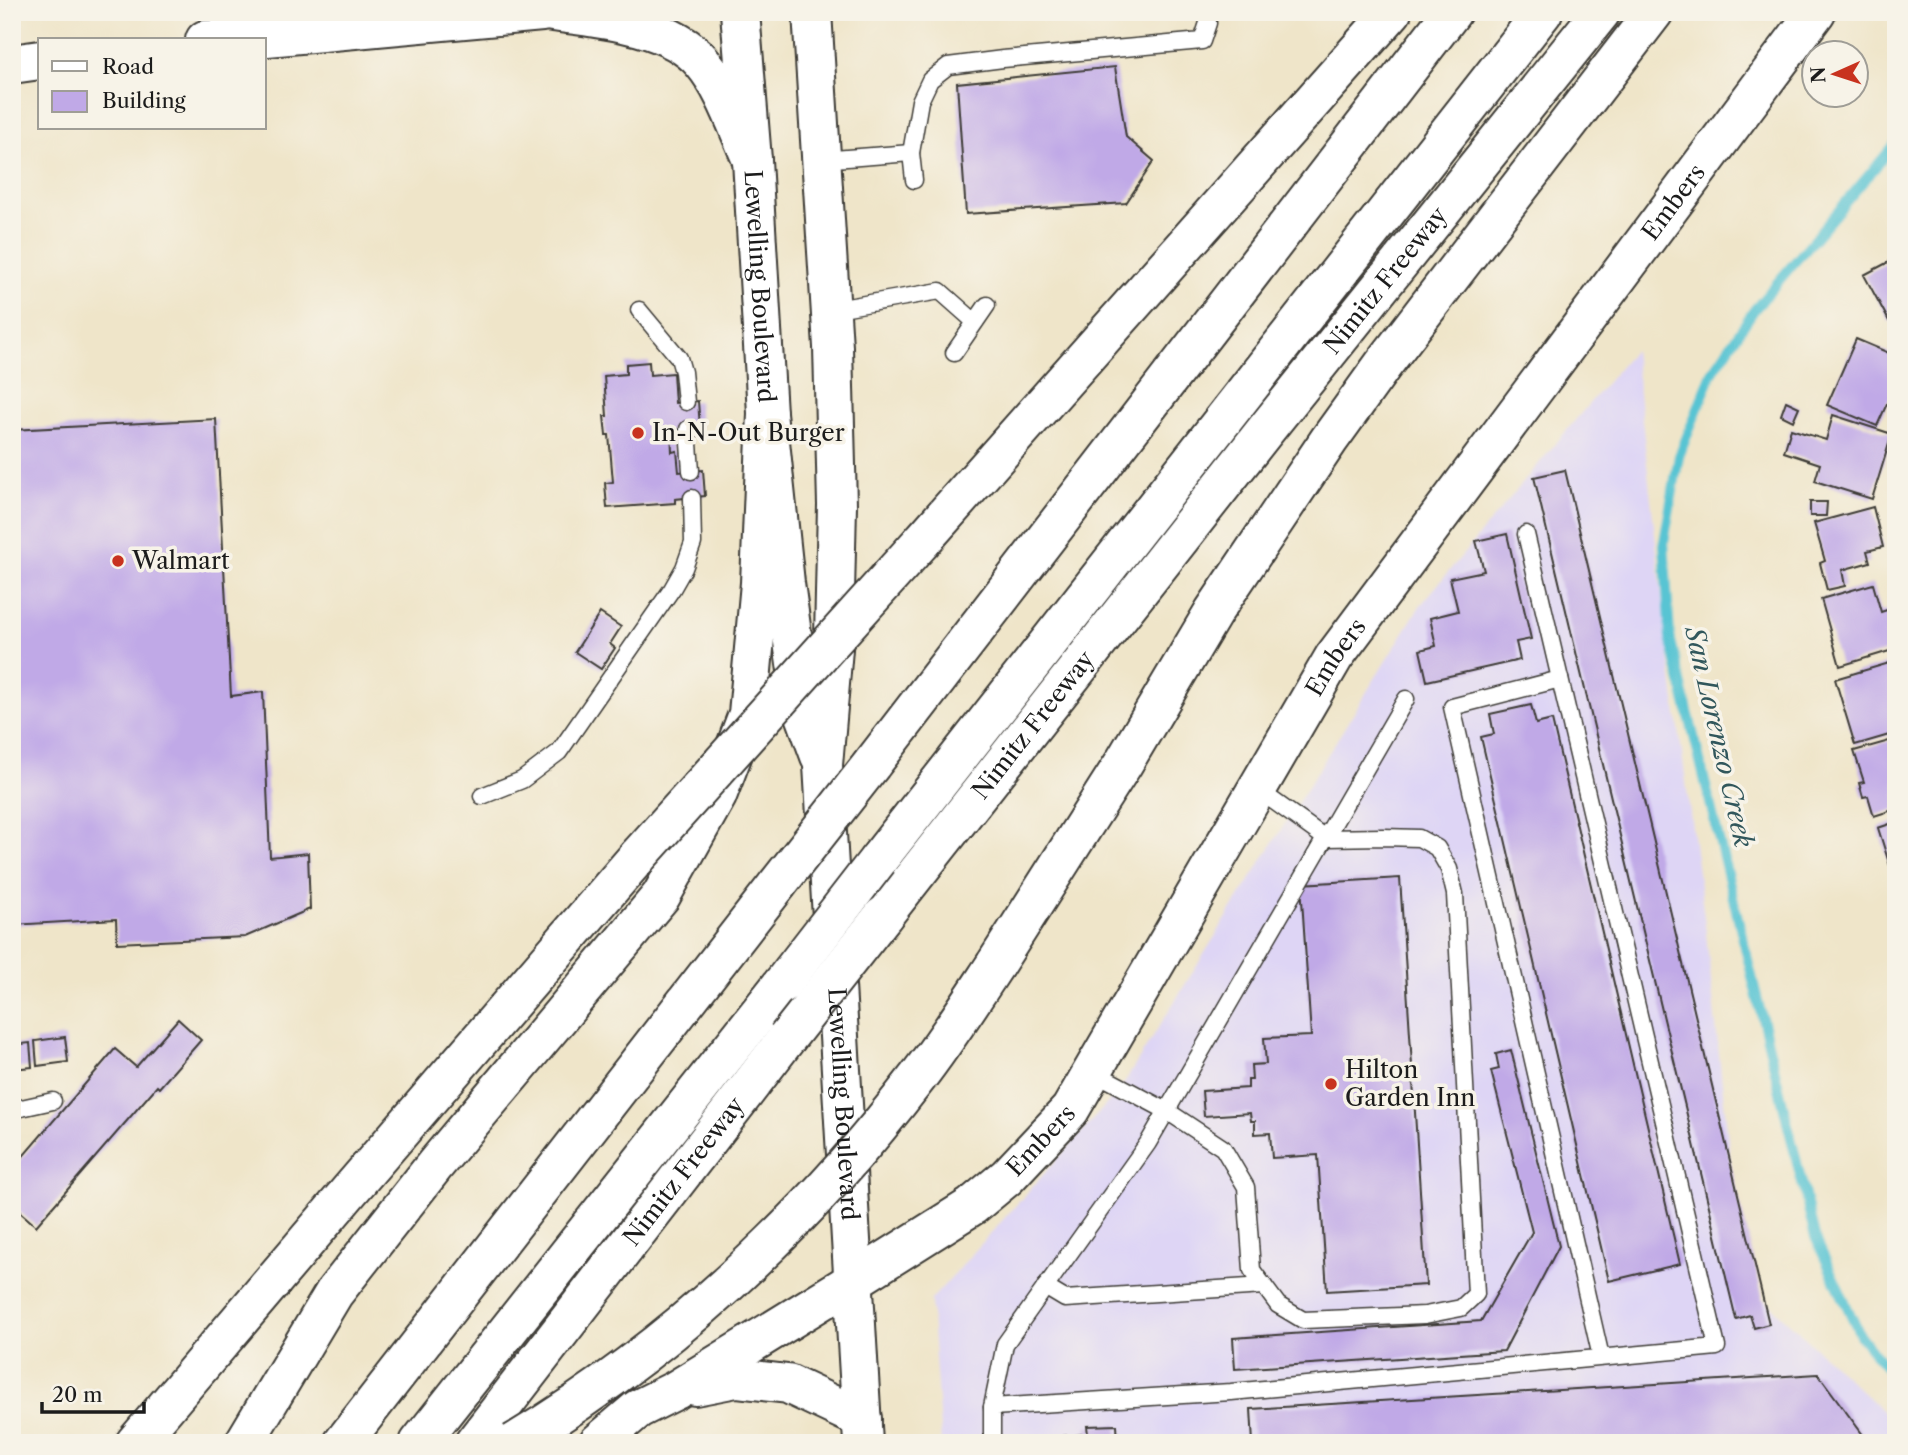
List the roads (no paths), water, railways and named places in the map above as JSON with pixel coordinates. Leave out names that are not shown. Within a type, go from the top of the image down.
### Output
[{"type":"main road","points":[[213,38],[266,24],[542,12]]},
{"type":"main road","points":[[552,12],[595,18],[646,30],[665,36],[687,48],[703,63],[719,86],[752,160]]},
{"type":"main road","name":"Lewelling Boulevard","points":[[740,12],[767,413],[795,666],[802,707],[823,765]]},
{"type":"main road","name":"Lewelling Boulevard","points":[[812,12],[833,347],[836,518],[834,637],[823,765],[862,1431]]},
{"type":"main road","points":[[135,1443],[639,855],[1392,12]]},
{"type":"main road","points":[[343,1443],[872,764],[1452,12]]},
{"type":"main road","points":[[419,1443],[1543,12]]},
{"type":"main road","name":"Nimitz Freeway","points":[[474,1443],[787,1038],[1264,432],[1601,12]]},
{"type":"main road","points":[[514,1443],[603,1384],[664,1339],[729,1284],[775,1241],[828,1185],[919,1077],[995,965],[1123,764],[1214,611],[1323,449],[1383,365],[1654,12]]},
{"type":"main road","name":"Embers","points":[[676,1391],[972,1206],[1007,1177],[1070,1110],[1334,657],[1816,12]]},
{"type":"main road","points":[[12,64],[38,60]]},
{"type":"main road","points":[[244,1443],[334,1293],[435,1165],[661,896],[718,796],[748,714],[760,583],[767,413]]},
{"type":"main road","points":[[598,1443],[638,1409],[676,1391],[736,1377],[788,1384],[862,1431]]},
{"type":"lane","points":[[914,180],[911,153],[920,102],[930,80],[948,66],[1202,41],[1208,23],[1207,12]]},
{"type":"lane","points":[[821,160],[911,153]]},
{"type":"lane","points":[[830,310],[940,291],[975,322]]},
{"type":"lane","points":[[954,353],[987,305]]},
{"type":"lane","points":[[639,310],[679,358],[686,402]]},
{"type":"lane","points":[[688,429],[691,471]]},
{"type":"lane","points":[[482,796],[522,780],[559,752],[684,568],[693,543],[692,498]]},
{"type":"lane","points":[[992,1407],[1231,1392],[1717,1347],[1526,534]]},
{"type":"lane","points":[[1560,679],[1452,706],[1601,1357]]},
{"type":"lane","points":[[992,1443],[992,1407],[1004,1344],[1148,1143],[1406,699]]},
{"type":"lane","points":[[1092,1071],[1167,1111],[1223,1148],[1246,1187],[1252,1270],[1278,1305],[1303,1320],[1425,1315],[1461,1308],[1476,1294],[1455,894],[1449,869],[1437,848],[1419,838],[1325,838],[1257,789]]},
{"type":"lane","points":[[12,1110],[53,1101]]},
{"type":"lane","points":[[1045,1287],[1065,1299],[1264,1286]]},
{"type":"waterway","name":"San Lorenzo Creek","points":[[1896,143],[1754,310],[1712,373],[1679,456],[1664,542],[1670,637],[1815,1237],[1861,1337],[1896,1380]]},
{"type":"place","name":"In-N-Out Burger","points":[[638,433]]},
{"type":"place","name":"Walmart","points":[[118,561]]},
{"type":"place","name":"Hilton Garden Inn","points":[[1331,1084]]}]
